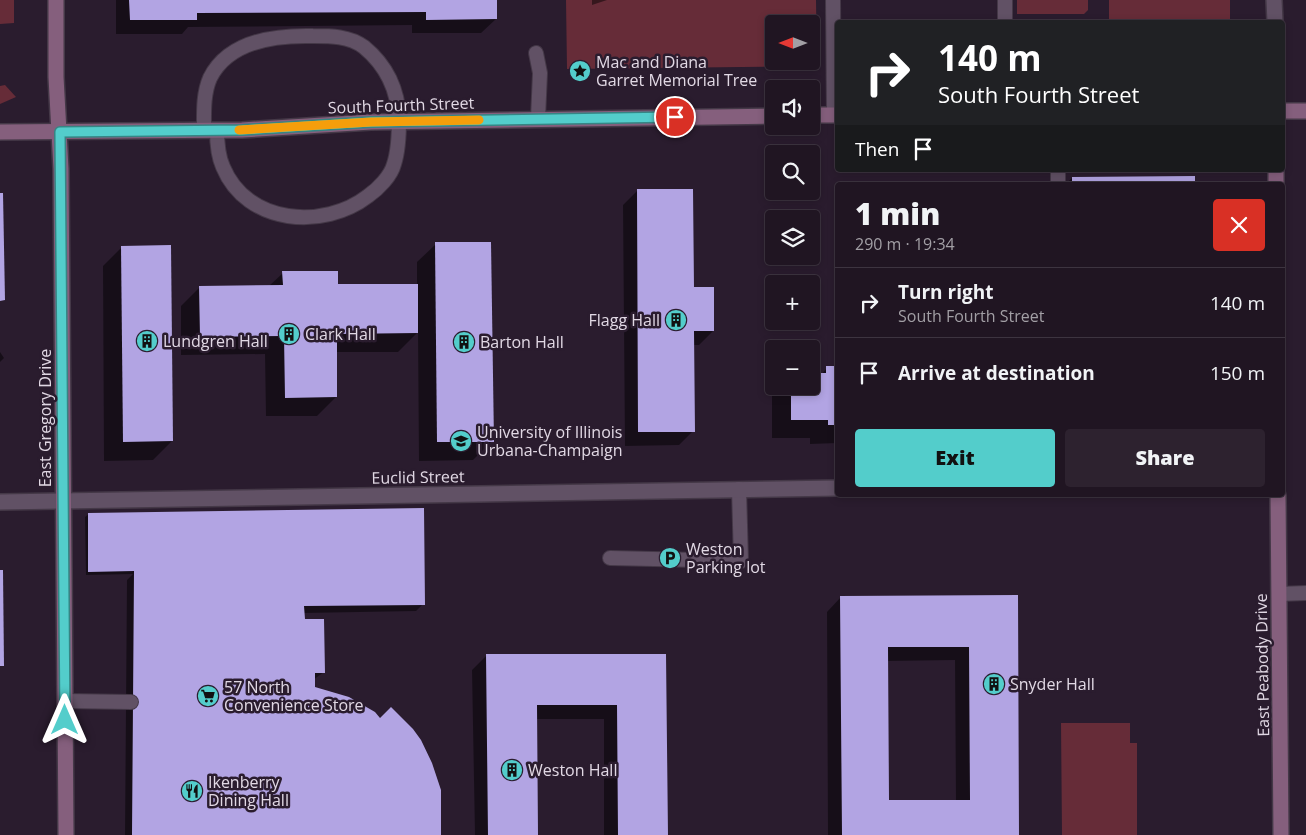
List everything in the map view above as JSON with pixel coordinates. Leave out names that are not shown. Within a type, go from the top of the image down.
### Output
[{"type":"street","name":"East Gregory Drive","points":[[56,0],[56,77],[60,132],[66,835]]},
{"type":"street","points":[[1274,0],[1275,20]]},
{"type":"street","points":[[1285,111],[1306,111]]},
{"type":"street","points":[[820,115],[835,115]]},
{"type":"street","name":"South Fourth Street","points":[[0,132],[211,130],[538,118],[765,116]]},
{"type":"street","name":"Euclid Street","points":[[0,502],[835,488]]},
{"type":"street","name":"East Peabody Drive","points":[[1278,497],[1281,835]]},
{"type":"lane","points":[[833,0],[835,77]]},
{"type":"lane","points":[[1005,0],[1005,20]]},
{"type":"lane","points":[[274,36],[336,36],[363,46],[389,75],[397,97],[399,122],[394,165],[374,192],[358,204],[336,214],[308,218],[284,216],[264,209],[250,201],[234,185],[223,167],[218,145],[211,130],[205,94],[211,77],[224,62],[238,50],[258,41],[274,36]]},
{"type":"lane","points":[[536,53],[540,73],[538,118]]},
{"type":"lane","points":[[610,558],[741,561],[739,489]]},
{"type":"lane","points":[[1279,594],[1306,594]]},
{"type":"lane","points":[[65,701],[131,702]]},
{"type":"shaded area","points":[[0,0],[14,0],[14,23],[0,24]]},
{"type":"shaded area","points":[[566,0],[816,0],[816,15],[765,15],[765,67],[567,69]]},
{"type":"shaded area","points":[[1017,0],[1088,0],[1088,10],[1084,14],[1017,14]]},
{"type":"shaded area","points":[[1109,0],[1230,0],[1230,20],[1109,20]]},
{"type":"shaded area","points":[[5,85],[16,97],[0,104],[0,86]]},
{"type":"shaded area","points":[[1061,723],[1130,723],[1130,743],[1137,743],[1137,835],[1062,835]]},
{"type":"building","points":[[129,0],[497,0],[497,19],[426,20],[426,12],[197,13],[197,20],[130,20]]},
{"type":"building","points":[[1195,176],[1195,182],[1072,182],[1072,177]]},
{"type":"building","name":"Flagg Hall","points":[[637,189],[693,189],[694,287],[714,287],[714,331],[694,331],[695,432],[638,432]]},
{"type":"building","points":[[0,193],[3,193],[5,300],[0,301]]},
{"type":"building","name":"Barton Hall","points":[[435,242],[491,242],[494,442],[437,442]]},
{"type":"building","name":"Lundgren Hall","points":[[171,245],[173,441],[123,442],[121,246]]},
{"type":"building","name":"Clark Hall","points":[[282,271],[338,271],[338,284],[418,284],[418,333],[337,334],[337,397],[285,398],[284,336],[200,337],[199,286],[283,285]]},
{"type":"building","points":[[826,366],[835,366],[835,425],[828,425],[828,420],[791,420],[791,395],[820,395],[820,373],[826,373]]},
{"type":"building","points":[[424,508],[425,605],[304,606],[305,619],[324,619],[325,673],[315,673],[315,687],[349,697],[375,712],[380,718],[391,707],[413,729],[421,740],[432,763],[441,790],[441,835],[132,835],[134,571],[88,572],[88,513]]},
{"type":"building","points":[[0,570],[3,570],[4,666],[0,666]]},
{"type":"building","name":"Snyder Hall","points":[[1018,595],[1019,835],[842,835],[840,596]],"holes":[[[888,647],[969,647],[970,800],[889,800]]]},
{"type":"building","name":"Weston Hall","points":[[486,654],[666,654],[668,835],[618,835],[617,705],[537,705],[538,835],[488,835]]},
{"type":"slow traffic","points":[[239,130],[371,122],[479,120]]},
{"type":"place","name":"Mac and Diana Garret Memorial Tree","points":[[580,71]]},
{"type":"place","name":"Flagg Hall","points":[[676,320]]},
{"type":"place","name":"Clark Hall","points":[[289,334]]},
{"type":"place","name":"Lundgren Hall","points":[[147,341]]},
{"type":"place","name":"Barton Hall","points":[[464,342]]},
{"type":"place","name":"University of Illinois Urbana-Champaign","points":[[461,441]]},
{"type":"place","name":"Weston Parking lot","points":[[670,558]]},
{"type":"place","name":"Snyder Hall","points":[[994,684]]},
{"type":"place","name":"57 North Convenience Store","points":[[208,696]]},
{"type":"place","name":"Weston Hall","points":[[512,770]]},
{"type":"place","name":"Ikenberry Dining Hall","points":[[192,791]]},
{"type":"route","points":[[65,720],[60,132],[242,130],[371,122],[675,117]]}]
